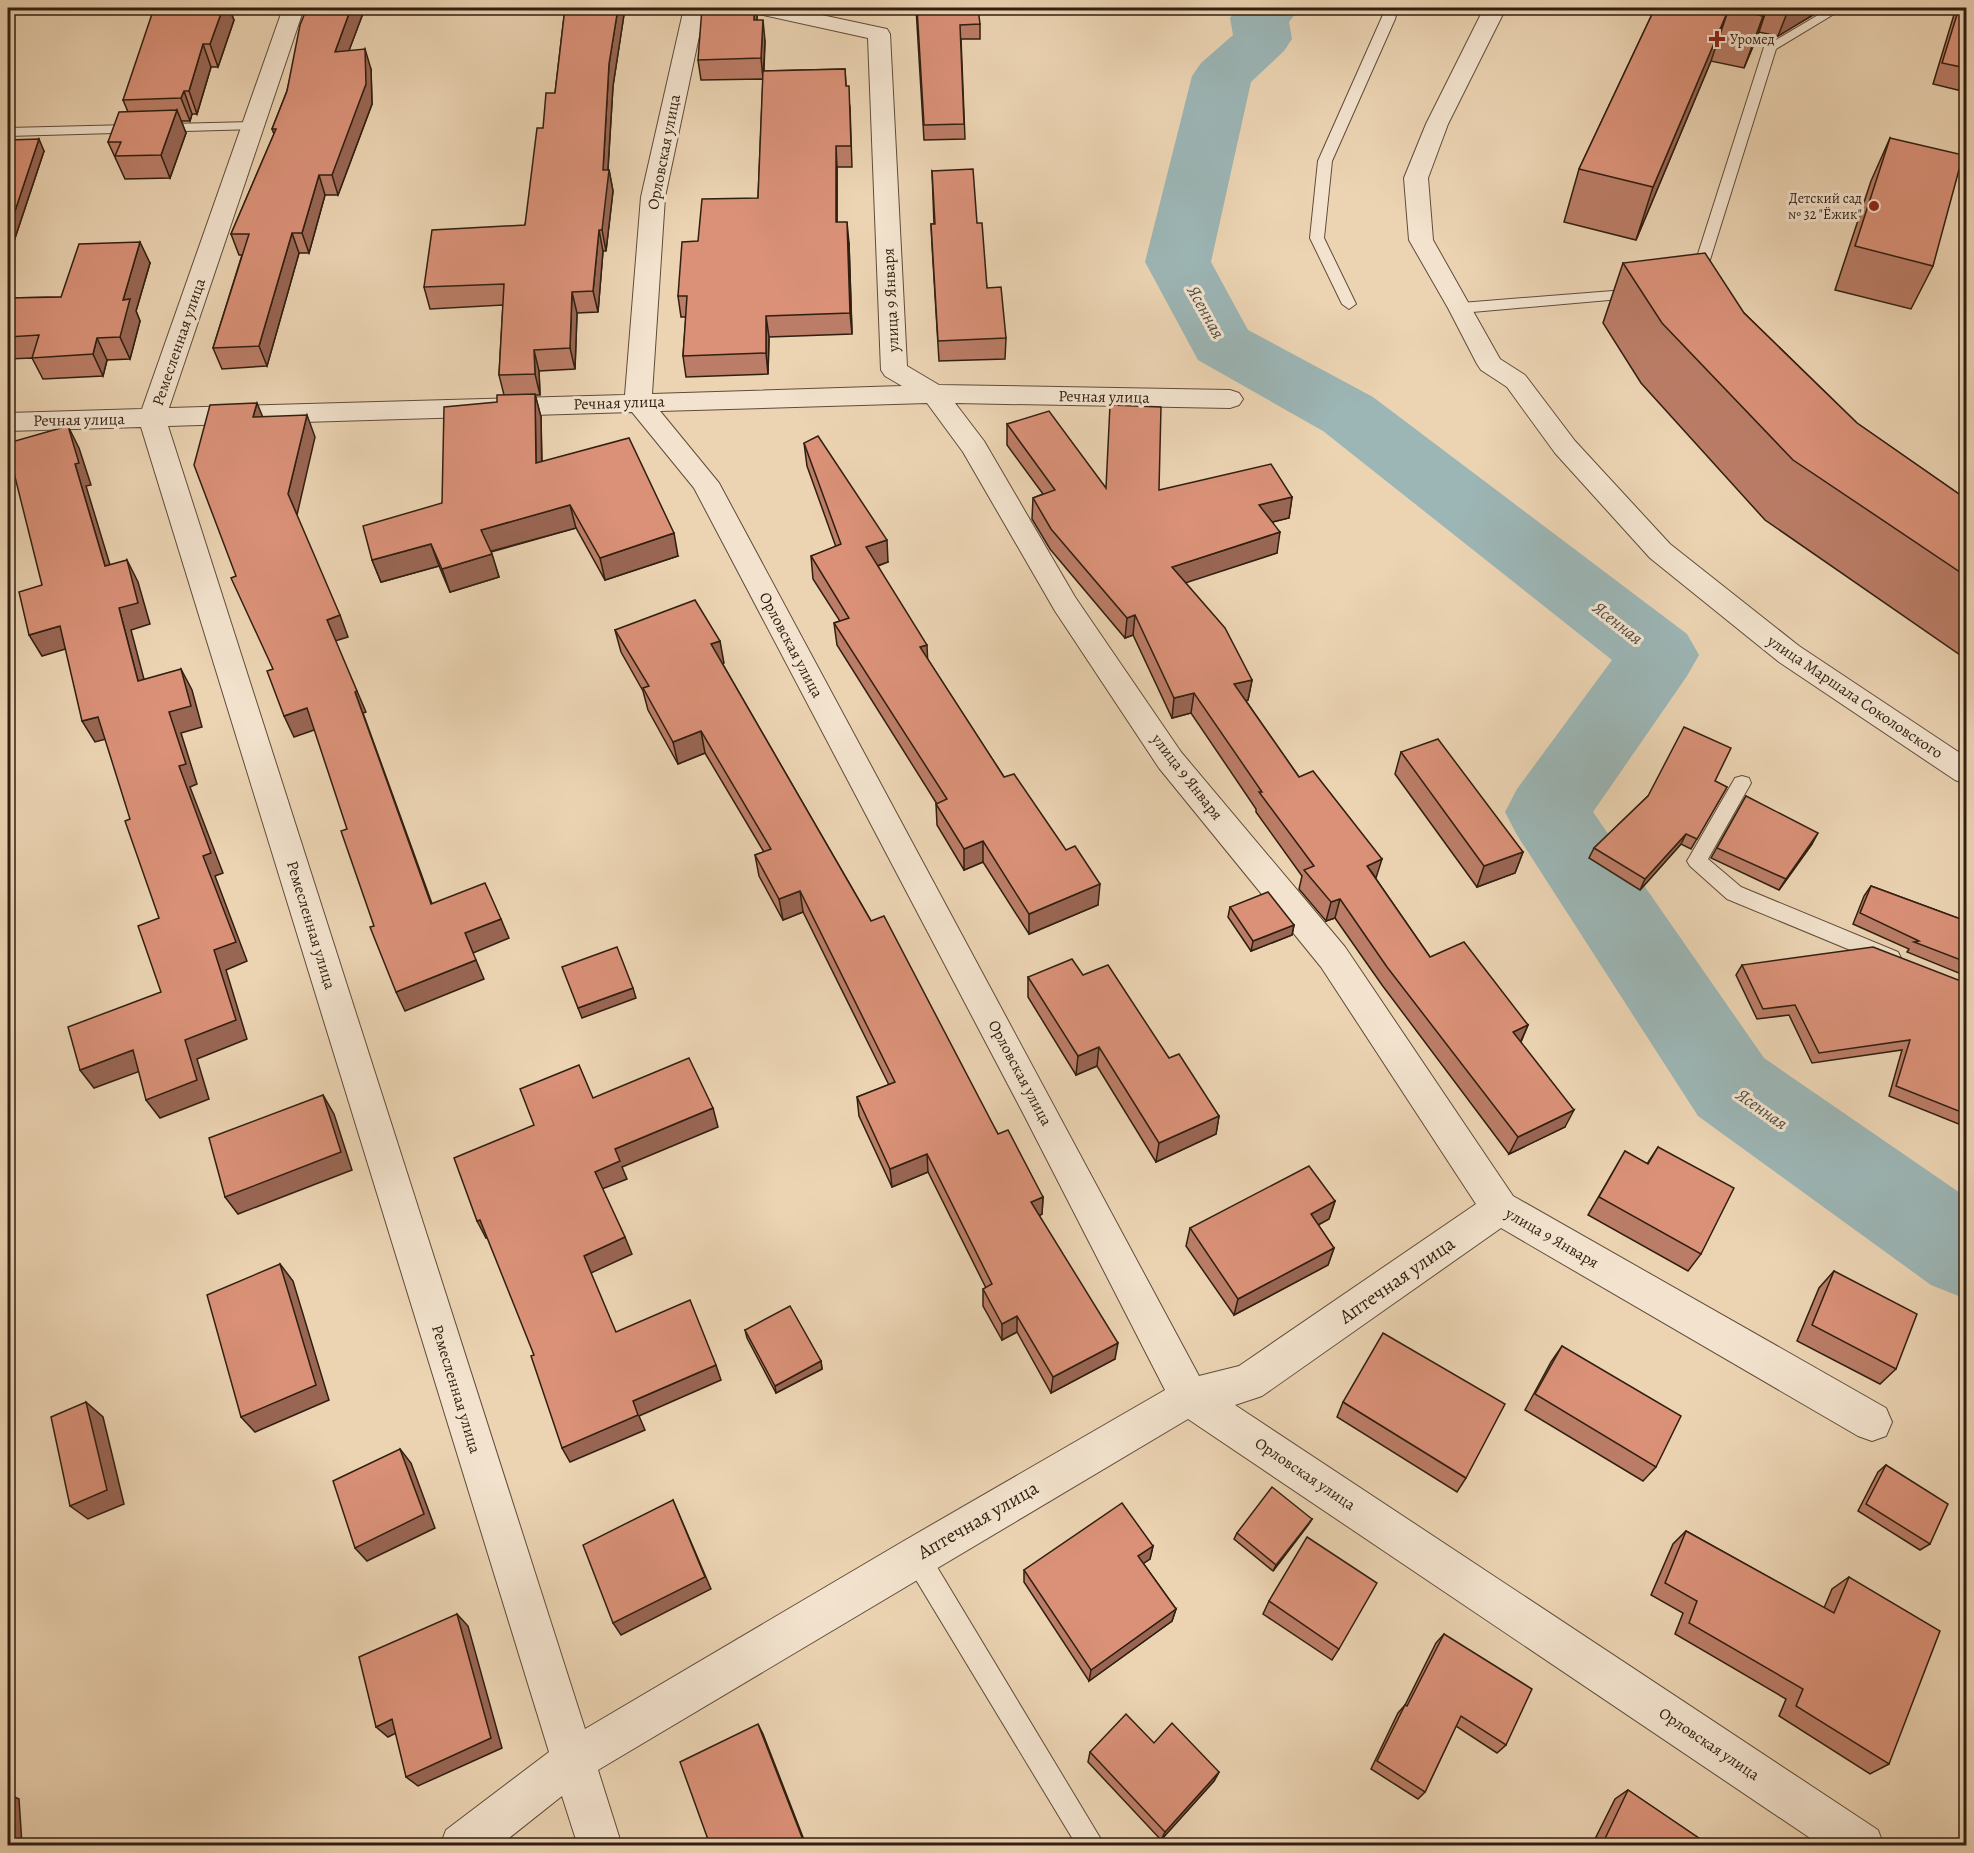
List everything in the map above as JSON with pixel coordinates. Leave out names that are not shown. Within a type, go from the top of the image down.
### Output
[{"type":"street","name":"Ремесленная улица","points":[[293,8],[152,419],[600,1845]]},
{"type":"street","name":"Орловская улица","points":[[694,8],[653,197],[638,402],[705,483],[1189,1397],[1862,1845]]},
{"type":"street","name":"улица 9 Января","points":[[762,8],[879,34],[894,370],[934,394],[975,447],[1065,604],[1170,760],[1333,957],[1500,1208],[1872,1422]]},
{"type":"street","name":"улица Маршала Соколовского","points":[[1495,8],[1437,124],[1416,177],[1421,240],[1461,308],[1490,364],[1516,381],[1565,447],[1660,551],[1789,654],[1966,772]]},
{"type":"street","name":"Речная улица","points":[[8,422],[934,394],[1230,399]]},
{"type":"street","name":"Аптечная улица","points":[[462,1845],[572,1761],[916,1556],[1189,1397],[1248,1383],[1500,1208]]},
{"type":"lane","points":[[1349,304],[1317,238],[1325,161],[1392,8]]},
{"type":"lane","points":[[1692,293],[1770,47],[1838,8]]},
{"type":"lane","points":[[8,132],[252,126]]},
{"type":"lane","points":[[1461,308],[1658,293]]},
{"type":"lane","points":[[1742,783],[1697,861],[1734,893],[1912,965]]},
{"type":"lane","points":[[916,1556],[1092,1845]]},
{"type":"building","points":[[154,8],[223,8],[210,44],[203,44],[189,91],[184,91],[181,98],[123,100]]},
{"type":"building","points":[[307,8],[351,8],[335,52],[365,49],[366,84],[332,175],[319,175],[302,233],[292,233],[259,346],[213,348],[249,234],[231,234],[276,129],[272,129],[287,91],[300,25]]},
{"type":"building","points":[[565,8],[618,8],[609,64],[603,170],[609,170],[602,230],[599,230],[593,291],[572,292],[570,348],[534,350],[535,374],[499,375],[504,284],[424,287],[432,230],[525,225],[537,128],[543,128],[546,93],[555,93]]},
{"type":"building","points":[[702,8],[754,8],[754,20],[763,20],[761,58],[698,60]]},
{"type":"building","points":[[917,8],[978,8],[980,24],[960,25],[964,124],[924,125]]},
{"type":"building","points":[[1655,8],[1729,8],[1653,187],[1579,169]]},
{"type":"building","points":[[1729,8],[1766,8],[1763,16]]},
{"type":"building","points":[[1959,8],[1966,8],[1966,68],[1942,63]]},
{"type":"building","points":[[845,69],[846,86],[849,86],[851,146],[836,146],[836,222],[847,222],[850,313],[766,316],[766,353],[683,356],[687,296],[678,296],[682,242],[698,241],[702,199],[758,198],[763,71]]},
{"type":"building","points":[[177,110],[161,155],[115,156],[121,142],[108,142],[119,112]]},
{"type":"building","points":[[1890,138],[1963,155],[1933,266],[1855,246]]},
{"type":"building","points":[[39,139],[8,232],[8,140]]},
{"type":"building","points":[[973,169],[977,223],[982,223],[987,288],[1001,287],[1006,338],[938,341],[931,224],[935,224],[932,171]]},
{"type":"building","points":[[140,242],[123,300],[130,299],[120,337],[97,338],[93,354],[32,358],[39,335],[8,337],[8,298],[61,297],[79,244]]},
{"type":"building","points":[[1705,253],[1744,313],[1857,423],[1966,499],[1966,576],[1793,460],[1662,323],[1623,263]]},
{"type":"building","points":[[535,394],[536,463],[629,438],[674,533],[600,558],[570,505],[481,530],[492,554],[442,569],[431,544],[372,560],[363,526],[442,503],[444,407],[497,402],[497,395]]},
{"type":"building","points":[[257,403],[253,417],[307,415],[288,494],[340,615],[327,620],[357,691],[355,692],[431,904],[485,883],[501,919],[465,933],[476,960],[396,992],[370,927],[374,926],[341,831],[347,829],[307,708],[284,716],[267,671],[273,669],[231,578],[236,576],[194,465],[210,405]]},
{"type":"building","points":[[1110,405],[1161,407],[1159,490],[1271,464],[1292,497],[1259,505],[1280,532],[1172,567],[1225,628],[1252,680],[1234,684],[1299,777],[1313,771],[1382,859],[1367,866],[1430,957],[1464,942],[1528,1025],[1513,1032],[1574,1110],[1518,1137],[1387,967],[1340,899],[1331,902],[1304,870],[1314,866],[1259,792],[1262,792],[1194,693],[1174,698],[1135,615],[1127,618],[1051,529],[1033,498],[1055,490],[1007,424],[1049,411],[1106,488]]},
{"type":"building","points":[[68,426],[79,463],[75,464],[105,566],[127,560],[138,603],[119,608],[138,681],[181,669],[191,706],[169,712],[186,764],[179,766],[211,853],[203,856],[236,942],[214,950],[236,1020],[185,1040],[197,1080],[146,1100],[133,1050],[80,1070],[68,1027],[161,992],[138,926],[159,918],[125,821],[130,819],[98,717],[82,721],[60,626],[29,635],[19,592],[42,585],[8,443]]},
{"type":"building","points":[[818,436],[887,540],[866,547],[927,645],[920,647],[1004,777],[1014,774],[1066,850],[1075,846],[1100,884],[1029,914],[983,841],[964,849],[936,804],[947,799],[834,623],[849,618],[811,556],[841,544],[804,443]]},
{"type":"building","points":[[695,600],[720,641],[711,644],[871,921],[884,916],[998,1134],[1008,1130],[1043,1197],[1031,1202],[1118,1343],[1053,1377],[1017,1316],[1002,1324],[983,1289],[992,1284],[927,1154],[890,1169],[857,1097],[895,1082],[800,891],[779,899],[755,855],[771,849],[701,731],[673,742],[643,688],[649,686],[615,630]]},
{"type":"building","points":[[1684,727],[1731,748],[1715,781],[1727,787],[1697,839],[1686,834],[1645,879],[1594,848],[1648,796]]},
{"type":"building","points":[[1438,739],[1523,852],[1484,866],[1401,752]]},
{"type":"building","points":[[1746,796],[1818,833],[1786,879],[1717,848]]},
{"type":"building","points":[[1871,886],[1966,921],[1966,962],[1914,942],[1919,941],[1860,913]]},
{"type":"building","points":[[1268,892],[1294,925],[1253,941],[1230,907]]},
{"type":"building","points":[[617,947],[633,988],[578,1008],[562,967]]},
{"type":"building","points":[[1873,947],[1966,983],[1966,1114],[1896,1086],[1910,1040],[1819,1053],[1795,1005],[1763,1009],[1742,965]]},
{"type":"building","points":[[1072,959],[1083,975],[1108,965],[1169,1058],[1179,1054],[1219,1116],[1159,1143],[1099,1047],[1078,1056],[1028,977]]},
{"type":"building","points":[[689,1058],[713,1108],[615,1149],[620,1161],[595,1172],[625,1237],[584,1256],[616,1332],[690,1300],[716,1365],[633,1401],[638,1415],[562,1448],[531,1356],[534,1355],[480,1220],[477,1221],[454,1158],[534,1125],[520,1089],[579,1065],[593,1098]]},
{"type":"building","points":[[323,1095],[341,1152],[225,1197],[209,1138]]},
{"type":"building","points":[[1658,1147],[1734,1188],[1701,1254],[1599,1197],[1625,1151],[1648,1164]]},
{"type":"building","points":[[1309,1166],[1335,1201],[1311,1214],[1334,1248],[1238,1299],[1190,1228]]},
{"type":"building","points":[[280,1264],[316,1385],[241,1417],[207,1295]]},
{"type":"building","points":[[1834,1271],[1917,1314],[1896,1369],[1812,1325]]},
{"type":"building","points":[[790,1306],[821,1361],[775,1386],[745,1330]]},
{"type":"building","points":[[1383,1333],[1505,1404],[1466,1478],[1343,1402]]},
{"type":"building","points":[[1562,1346],[1681,1416],[1656,1467],[1535,1394]]},
{"type":"building","points":[[86,1402],[107,1490],[70,1506],[51,1417]]},
{"type":"building","points":[[400,1449],[424,1514],[355,1548],[333,1481]]},
{"type":"building","points":[[1886,1465],[1948,1504],[1930,1544],[1866,1504]]},
{"type":"building","points":[[1272,1487],[1312,1519],[1276,1565],[1237,1533]]},
{"type":"building","points":[[673,1500],[705,1577],[613,1623],[583,1545]]},
{"type":"building","points":[[1122,1503],[1153,1546],[1138,1556],[1176,1609],[1091,1670],[1024,1570]]},
{"type":"building","points":[[1686,1531],[1834,1613],[1849,1577],[1940,1631],[1889,1764],[1796,1706],[1803,1689],[1689,1623],[1697,1601],[1665,1583]]},
{"type":"building","points":[[1307,1537],[1377,1583],[1339,1649],[1269,1601]]},
{"type":"building","points":[[457,1614],[491,1738],[406,1777],[392,1719],[376,1727],[359,1657]]},
{"type":"building","points":[[1444,1634],[1532,1689],[1506,1745],[1461,1716],[1425,1792],[1377,1761]]},
{"type":"building","points":[[1126,1714],[1154,1743],[1172,1723],[1219,1772],[1165,1832],[1090,1752]]},
{"type":"building","points":[[758,1724],[805,1845],[710,1845],[680,1762]]},
{"type":"building","points":[[1628,1790],[1709,1845],[1602,1845]]},
{"type":"waterway","name":"Ясенная","points":[[1271,8],[1259,18],[1263,39],[1222,76],[1178,262],[1222,344],[1348,414],[1659,655],[1547,812],[1731,1087],[1966,1253]]},
{"type":"place","name":"Уромед","points":[[1717,39]]},
{"type":"place","name":"Детский сад № 32 \"Ёжик\"","points":[[1874,206]]}]
